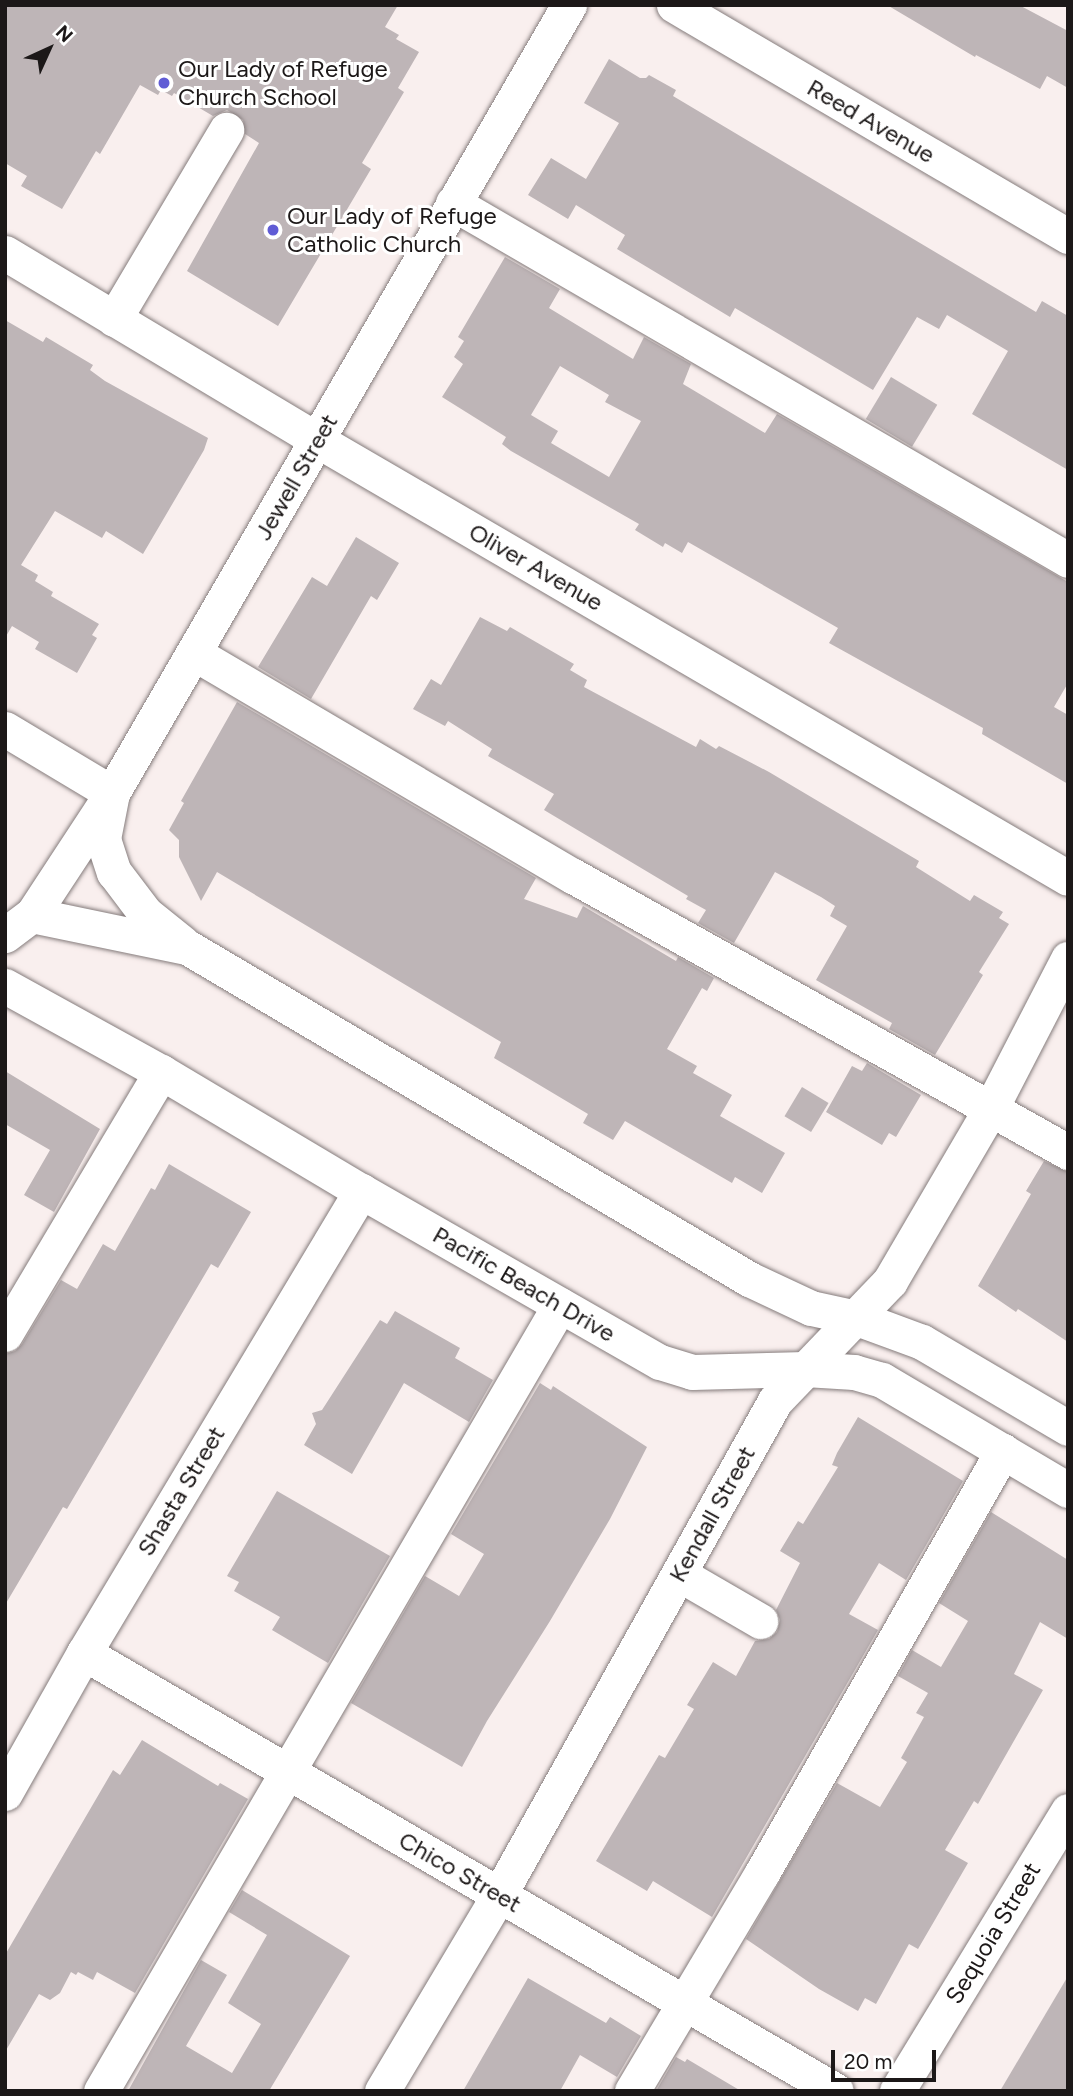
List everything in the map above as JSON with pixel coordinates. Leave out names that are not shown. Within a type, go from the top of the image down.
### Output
[{"type":"street","name":"Jewell Street","points":[[19,925],[111,793],[569,5]]},
{"type":"street","name":"Reed Avenue","points":[[674,5],[1068,236]]},
{"type":"street","points":[[114,319],[226,130]]},
{"type":"street","points":[[453,203],[1068,560]]},
{"type":"street","name":"Oliver Avenue","points":[[5,253],[317,440],[1068,878]]},
{"type":"street","points":[[194,653],[573,876],[1068,1152]]},
{"type":"street","points":[[5,729],[111,793],[103,839],[114,872],[145,913],[187,947],[749,1279],[811,1308],[857,1318],[922,1342],[1068,1428]]},
{"type":"street","points":[[19,925],[187,947]]},
{"type":"street","name":"Kendall Street","points":[[382,2091],[499,1895],[775,1401],[857,1318],[890,1280],[991,1108],[1068,959]]},
{"type":"street","name":"Pacific Beach Drive","points":[[5,986],[162,1072],[361,1191],[660,1362],[692,1372],[805,1369],[854,1372],[882,1380],[1068,1490]]},
{"type":"street","points":[[5,1334],[162,1072]]},
{"type":"street","name":"Shasta Street","points":[[5,1793],[84,1653],[361,1191]]},
{"type":"street","points":[[101,2091],[560,1305]]},
{"type":"street","points":[[632,2091],[762,1873],[1003,1451]]},
{"type":"street","points":[[679,1574],[760,1621]]},
{"type":"street","name":"Chico Street","points":[[84,1653],[836,2091]]},
{"type":"street","name":"Sequoia Street","points":[[897,2091],[1068,1811]]},
{"type":"building","points":[[5,5],[398,5],[385,27],[399,35],[396,39],[419,52],[398,88],[404,92],[362,163],[371,169],[278,326],[187,271],[259,143],[245,134],[243,120],[227,110],[213,116],[174,93],[172,96],[161,90],[158,95],[140,85],[100,154],[96,151],[62,209],[21,186],[27,176],[5,163]]},
{"type":"building","points":[[887,5],[1019,5],[1068,31],[1068,88],[1047,76],[1040,89],[976,55],[975,57]]},
{"type":"building","points":[[609,59],[640,78],[649,75],[676,90],[673,96],[1036,312],[1042,301],[1068,316],[1068,470],[972,414],[1008,351],[947,315],[939,329],[917,317],[873,390],[735,308],[730,317],[617,249],[625,235],[576,205],[568,219],[528,195],[551,158],[586,179],[619,123],[584,103]]},
{"type":"building","points":[[505,257],[560,289],[549,308],[633,359],[644,337],[691,364],[683,384],[765,433],[777,414],[1068,582],[1068,683],[1054,707],[1068,715],[1068,784],[982,734],[983,728],[829,643],[838,628],[688,542],[682,553],[665,543],[663,547],[635,530],[639,524],[511,451],[502,444],[506,437],[442,397],[463,364],[454,357],[464,341],[458,337]],"holes":[[[560,366],[609,395],[605,402],[641,421],[609,477],[551,443],[558,431],[531,415]]]},
{"type":"building","points":[[5,320],[43,342],[46,337],[93,365],[90,370],[105,381],[208,438],[204,450],[143,554],[106,531],[102,538],[55,511],[21,565],[38,575],[35,581],[53,592],[51,596],[99,624],[92,635],[97,638],[77,673],[35,649],[39,642],[12,626],[5,638]]},
{"type":"building","points":[[891,377],[937,405],[912,447],[866,419]]},
{"type":"building","points":[[356,537],[399,563],[377,600],[371,596],[311,699],[258,667],[312,577],[327,586]]},
{"type":"building","points":[[480,617],[507,631],[510,627],[574,664],[570,670],[587,680],[584,687],[696,747],[700,739],[716,749],[719,746],[769,772],[919,861],[916,867],[970,901],[974,895],[1003,912],[999,918],[1009,924],[979,972],[983,975],[935,1055],[889,1029],[892,1023],[816,980],[847,926],[830,916],[835,906],[775,872],[734,943],[698,923],[706,910],[686,899],[688,896],[544,810],[554,794],[488,756],[492,749],[448,721],[445,726],[413,709],[431,679],[441,685]]},
{"type":"building","points":[[237,702],[536,878],[524,899],[577,918],[583,906],[676,961],[678,957],[714,978],[707,991],[702,988],[667,1049],[697,1066],[693,1073],[732,1095],[720,1116],[785,1153],[762,1193],[735,1177],[732,1183],[625,1121],[613,1140],[583,1123],[588,1114],[494,1058],[501,1042],[217,872],[201,901],[179,857],[179,840],[169,830],[184,803],[181,801]]},
{"type":"building","points":[[867,1063],[921,1095],[896,1137],[889,1133],[882,1145],[826,1112],[852,1066],[862,1071]]},
{"type":"building","points":[[5,1071],[100,1129],[54,1212],[24,1195],[50,1150],[5,1124]]},
{"type":"building","points":[[802,1087],[829,1103],[811,1132],[784,1116]]},
{"type":"building","points":[[1044,1161],[1068,1172],[1068,1342],[978,1286],[1031,1194],[1026,1191]]},
{"type":"building","points":[[169,1164],[251,1212],[218,1268],[211,1264],[67,1509],[63,1507],[5,1605],[5,1354],[15,1351],[22,1344],[61,1280],[77,1289],[103,1244],[115,1251],[151,1188],[155,1190]]},
{"type":"building","points":[[395,1311],[460,1348],[455,1358],[493,1380],[469,1422],[404,1383],[352,1474],[304,1445],[316,1424],[312,1413],[322,1410],[380,1320],[387,1324]]},
{"type":"building","points":[[540,1383],[551,1390],[553,1386],[647,1447],[610,1519],[487,1721],[462,1767],[351,1703],[425,1576],[459,1596],[484,1554],[451,1534]]},
{"type":"building","points":[[858,1417],[963,1481],[906,1580],[879,1563],[849,1614],[878,1630],[712,1917],[653,1881],[647,1891],[596,1861],[659,1755],[665,1758],[694,1709],[687,1705],[713,1662],[736,1676],[755,1641],[769,1639],[777,1632],[780,1620],[776,1610],[800,1563],[780,1551],[798,1521],[803,1524],[838,1467],[832,1465]]},
{"type":"building","points":[[277,1491],[390,1556],[328,1663],[272,1630],[280,1617],[234,1591],[239,1582],[227,1576]]},
{"type":"building","points":[[991,1512],[1068,1560],[1068,1639],[1040,1622],[1014,1674],[1043,1690],[978,1804],[974,1801],[945,1850],[968,1863],[918,1949],[909,1944],[876,2004],[865,1998],[858,2011],[819,1989],[746,1939],[837,1783],[880,1807],[907,1762],[901,1758],[924,1717],[916,1713],[928,1693],[898,1676],[912,1650],[941,1667],[968,1621],[939,1603]]},
{"type":"building","points":[[142,1740],[218,1786],[220,1783],[248,1799],[135,1993],[97,1972],[93,1980],[78,1972],[76,1975],[71,1972],[60,1993],[50,2000],[39,1994],[5,2052],[5,1955],[113,1770],[120,1775]]},
{"type":"building","points":[[242,1890],[350,1956],[269,2091],[128,2091],[201,1960],[227,1975],[186,2046],[232,2073],[261,2024],[228,2003],[267,1935],[229,1912]]},
{"type":"building","points":[[1068,1976],[1068,2091],[1000,2091]]},
{"type":"building","points":[[528,1978],[606,2023],[610,2017],[641,2036],[617,2077],[580,2055],[560,2091],[463,2091]]},
{"type":"building","points":[[676,2057],[685,2062],[687,2059],[741,2091],[656,2091]]},
{"type":"place","name":"Our Lady of Refuge Church School","points":[[164,83]]},
{"type":"place","name":"Our Lady of Refuge Catholic Church","points":[[273,230]]}]
